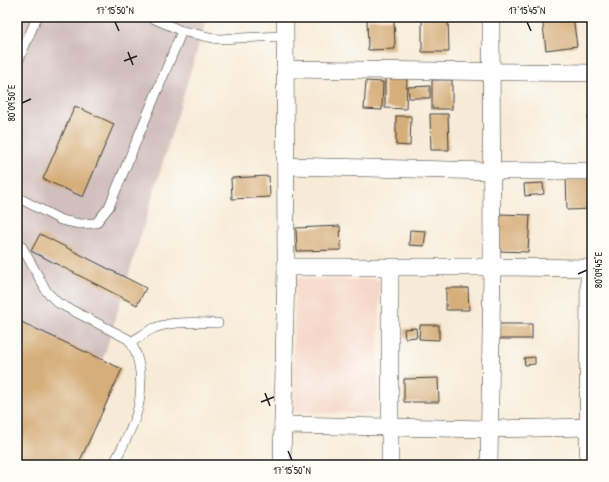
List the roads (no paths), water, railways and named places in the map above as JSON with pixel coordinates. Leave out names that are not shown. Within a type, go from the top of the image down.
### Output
[{"type":"street","points":[[282,465],[286,267],[284,17]]},
{"type":"street","points":[[489,465],[492,267],[491,17]]},
{"type":"street","points":[[285,69],[592,73]]},
{"type":"street","points":[[286,166],[491,171],[592,171]]},
{"type":"street","points":[[286,267],[591,268],[590,427],[588,465]]},
{"type":"street","points":[[390,268],[390,465]]},
{"type":"street","points":[[283,425],[490,429],[590,427]]},
{"type":"lane","points":[[17,64],[37,17]]},
{"type":"lane","points":[[150,17],[182,31],[218,39],[285,36]]},
{"type":"lane","points":[[17,197],[61,220],[80,224],[96,223],[109,208],[182,31]]},
{"type":"lane","points":[[17,243],[22,247],[46,292],[58,303],[128,339],[131,342],[137,358],[141,378],[141,398],[134,425],[113,465]]},
{"type":"lane","points":[[131,342],[163,325],[174,323],[218,323]]}]
